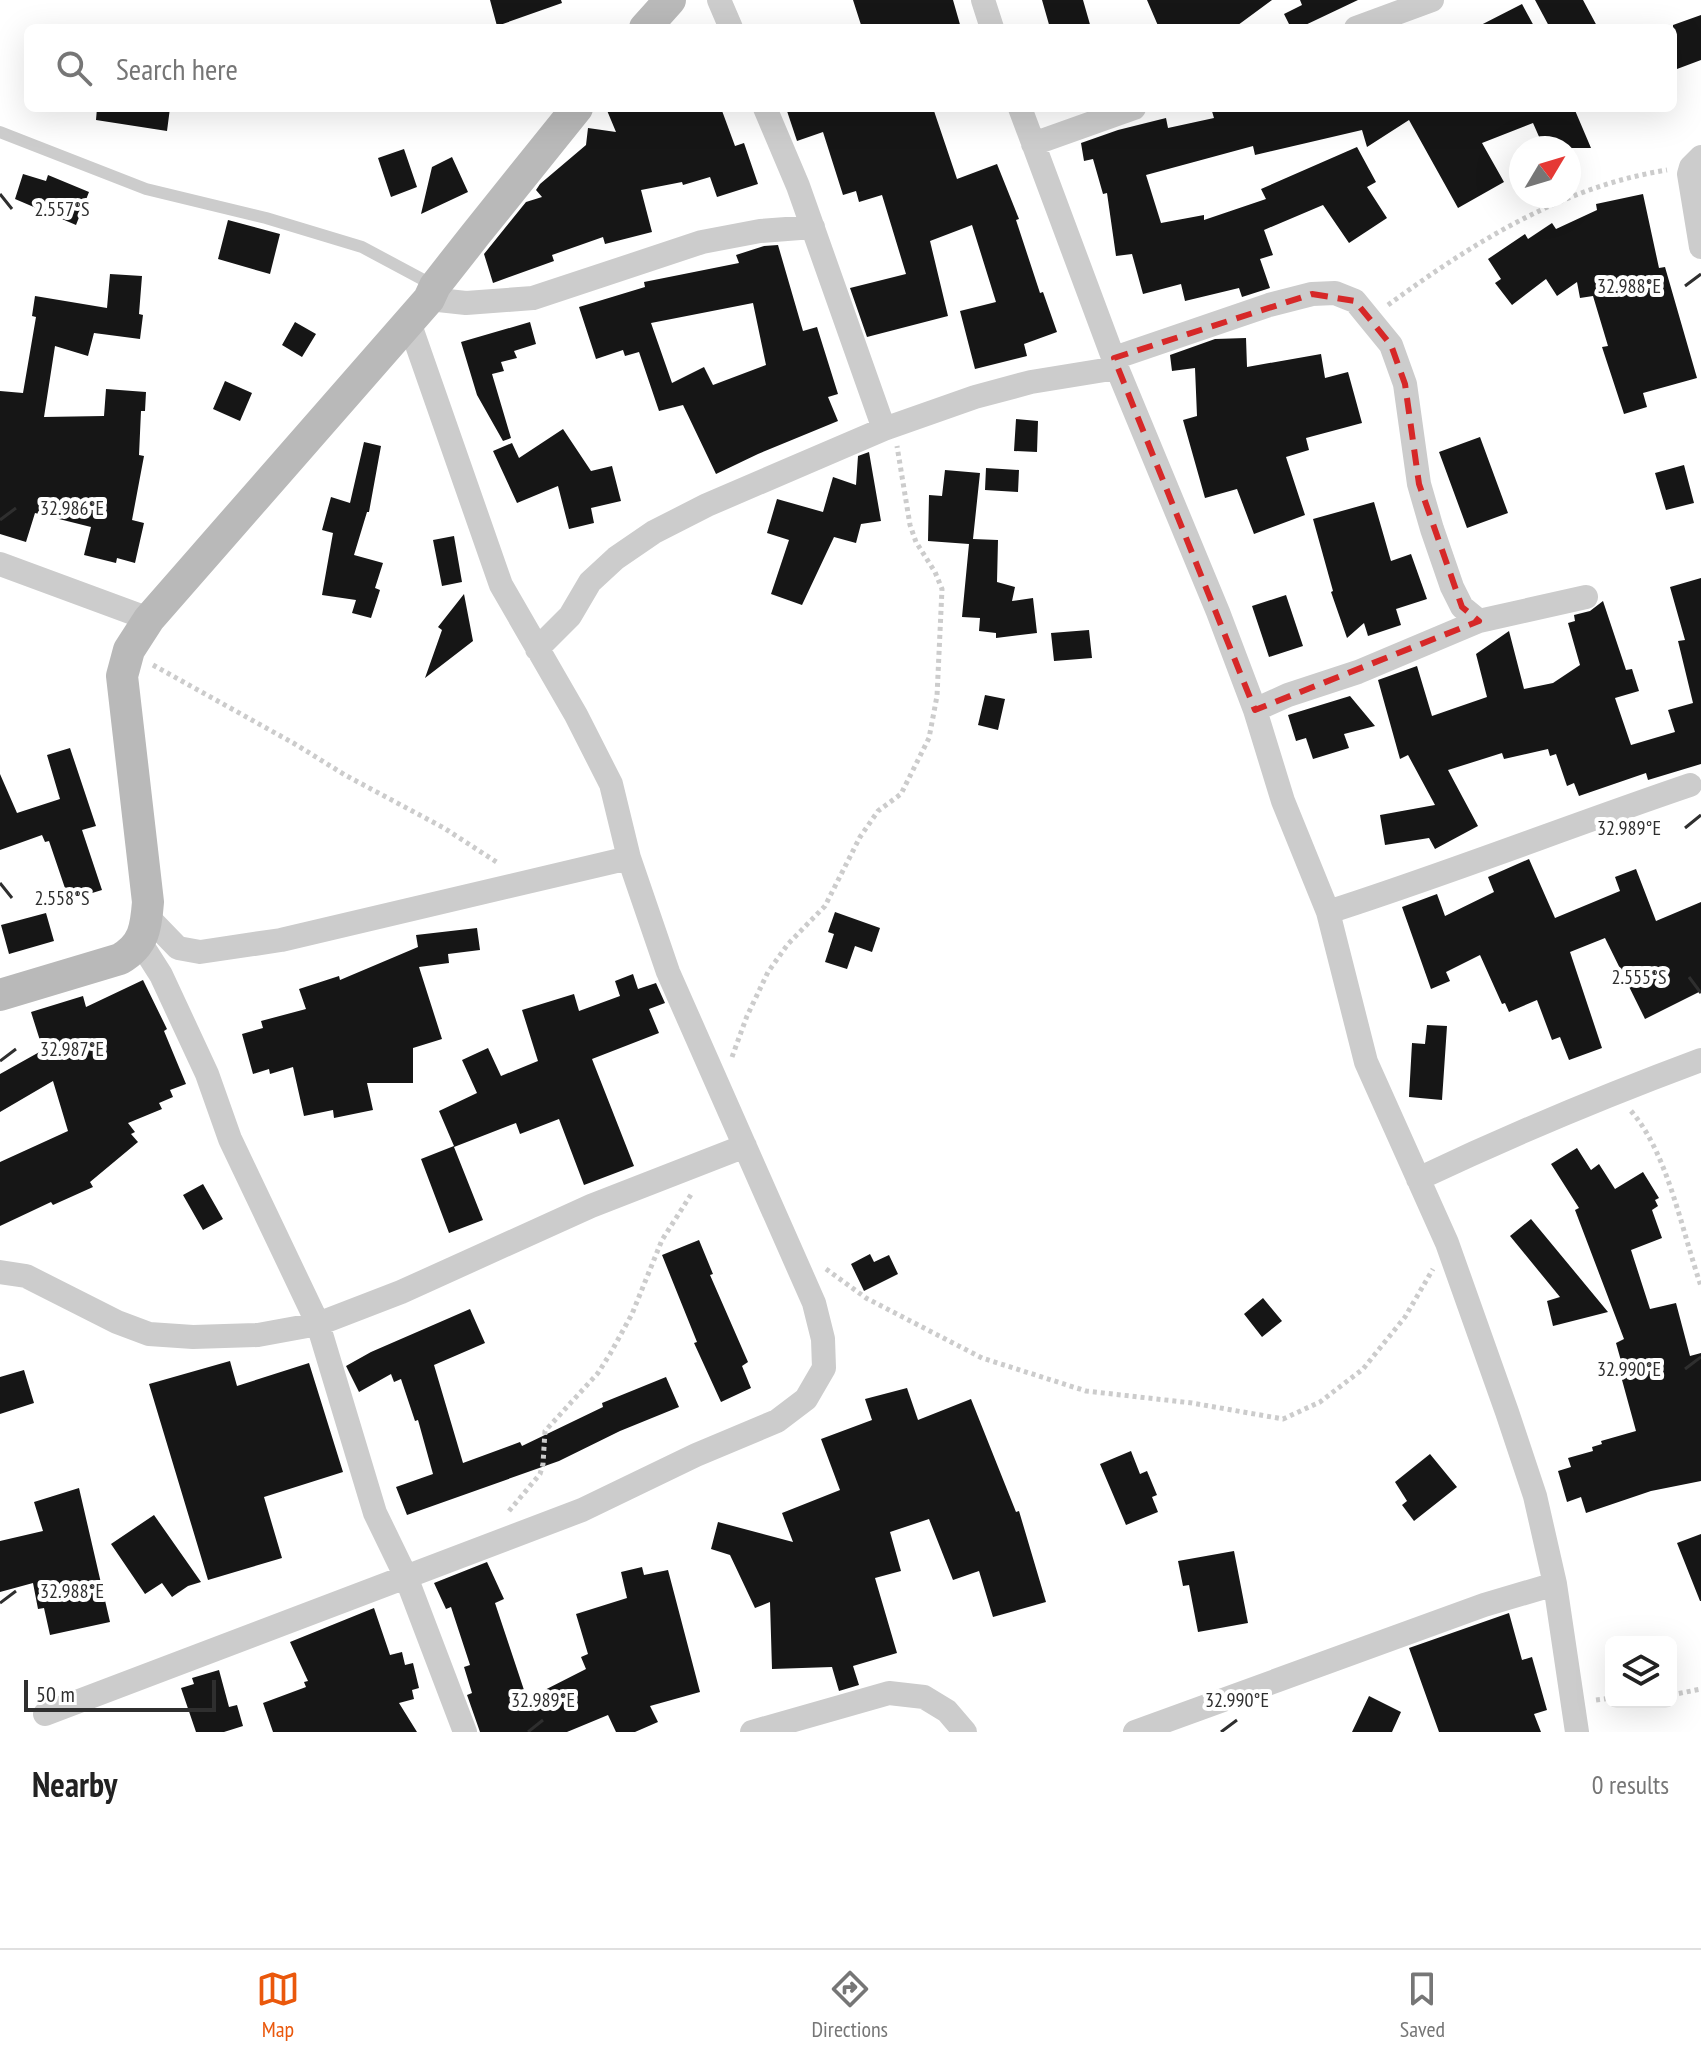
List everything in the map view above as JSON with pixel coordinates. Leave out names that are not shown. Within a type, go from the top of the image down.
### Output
[{"type":"main road","points":[[649,24],[670,0]]},
{"type":"main road","points":[[0,995],[120,959],[133,951],[144,929],[148,902],[122,676],[129,650],[149,619],[424,302],[574,112]]},
{"type":"street","points":[[719,0],[729,24]]},
{"type":"street","points":[[983,0],[991,24]]},
{"type":"street","points":[[1367,24],[1432,0]]},
{"type":"street","points":[[767,112],[889,428]]},
{"type":"street","points":[[1021,112],[1116,363],[1255,710],[1283,801],[1328,912],[1366,1062],[1447,1243],[1535,1496],[1555,1584],[1577,1732]]},
{"type":"street","points":[[1033,144],[1123,112]]},
{"type":"street","points":[[1696,162],[1689,174],[1701,247]]},
{"type":"street","points":[[45,1714],[582,1510],[696,1455],[777,1421],[806,1399],[824,1368],[823,1339],[814,1303],[668,972],[629,858],[611,784],[576,715],[501,585],[424,302],[466,303],[533,298],[702,242],[760,231],[813,227]]},
{"type":"street","points":[[537,649],[570,616],[590,582],[616,558],[654,532],[707,505],[889,428],[975,397],[1116,363],[1269,305],[1312,294],[1335,293],[1355,301],[1391,345],[1405,384],[1419,484],[1452,587],[1462,607],[1479,621]]},
{"type":"street","points":[[0,564],[149,619]]},
{"type":"street","points":[[1255,710],[1288,695],[1358,672],[1479,621],[1586,597]]},
{"type":"street","points":[[1328,912],[1690,785]]},
{"type":"street","points":[[144,929],[178,948],[200,952],[281,940],[629,858]]},
{"type":"street","points":[[144,929],[161,975],[207,1074],[230,1139],[318,1324],[375,1513],[406,1577],[465,1732]]},
{"type":"street","points":[[1418,1179],[1511,1135],[1701,1060]]},
{"type":"street","points":[[0,1272],[26,1276],[117,1322],[149,1334],[193,1337],[258,1335],[318,1324],[401,1292],[591,1206],[745,1146]]},
{"type":"street","points":[[1135,1732],[1484,1605],[1555,1584]]},
{"type":"street","points":[[752,1732],[889,1693],[924,1697],[947,1711],[965,1732]]},
{"type":"lane","points":[[0,132],[146,189],[266,218],[362,247],[424,302]]},
{"type":"path","points":[[1371,318],[1455,256],[1555,202],[1628,176],[1696,162]]},
{"type":"path","points":[[718,1082],[731,1061],[747,1016],[768,972],[788,944],[825,906],[860,837],[878,811],[901,794],[929,738],[937,696],[942,589],[910,525],[889,428]]},
{"type":"path","points":[[129,650],[193,690],[444,828],[502,865]]},
{"type":"path","points":[[1614,1092],[1651,1139],[1701,1286]]},
{"type":"path","points":[[474,1552],[540,1474],[545,1431],[598,1373],[610,1354],[632,1314],[662,1240],[714,1158]]},
{"type":"path","points":[[824,1268],[866,1298],[982,1358],[1086,1391],[1192,1403],[1283,1419],[1320,1402],[1363,1369],[1405,1317],[1447,1243]]},
{"type":"path","points":[[1677,1694],[1701,1689]]},
{"type":"highlighted area","points":[[1312,294],[1355,301],[1391,345],[1405,384],[1419,484],[1462,607],[1479,621],[1255,710],[1114,358]]},
{"type":"building","points":[[490,0],[561,0],[562,3],[496,24]]},
{"type":"building","points":[[853,0],[953,0],[960,24],[861,24]]},
{"type":"building","points":[[1042,0],[1083,0],[1090,24],[1049,24]]},
{"type":"building","points":[[1147,0],[1272,0],[1239,24],[1157,24]]},
{"type":"building","points":[[1300,0],[1358,0],[1307,24],[1289,24],[1284,14],[1302,5]]},
{"type":"building","points":[[1535,0],[1583,0],[1596,24],[1548,24]]},
{"type":"building","points":[[1522,4],[1533,24],[1483,24]]},
{"type":"building","points":[[1701,15],[1701,60],[1677,69],[1677,24]]},
{"type":"building","points":[[97,112],[169,112],[167,131],[96,120]]},
{"type":"building","points":[[608,112],[722,112],[735,146],[744,143],[758,184],[717,197],[710,177],[683,185],[682,182],[641,190],[652,232],[605,244],[603,237],[552,255],[554,261],[493,283],[484,254],[526,202],[542,197],[536,190],[540,184],[586,145],[588,128],[616,132]]},
{"type":"building","points":[[787,112],[934,112],[957,179],[997,164],[1019,219],[1016,220],[1040,293],[1043,292],[1057,332],[1024,344],[1027,356],[975,369],[960,311],[996,302],[972,225],[930,241],[948,316],[867,337],[850,288],[906,274],[882,195],[859,202],[856,191],[843,195],[823,132],[797,141]]},
{"type":"building","points":[[1212,112],[1576,112],[1591,148],[1581,148],[1581,136],[1539,136],[1533,123],[1482,143],[1504,182],[1458,208],[1409,120],[1367,147],[1362,130],[1255,155],[1253,146],[1146,175],[1161,223],[1204,215],[1204,220],[1266,199],[1261,189],[1357,147],[1376,182],[1367,187],[1387,218],[1349,243],[1323,205],[1264,230],[1273,255],[1260,259],[1270,288],[1242,297],[1239,288],[1185,301],[1181,284],[1143,294],[1132,254],[1116,256],[1107,193],[1103,194],[1093,159],[1084,161],[1081,143],[1166,118],[1168,128],[1214,118]]},
{"type":"building","points":[[404,149],[417,187],[391,197],[378,158]]},
{"type":"building","points":[[452,157],[468,192],[421,214],[432,167]]},
{"type":"building","points":[[23,174],[46,181],[48,175],[89,192],[76,225],[15,199]]},
{"type":"building","points":[[1643,194],[1659,268],[1665,267],[1697,378],[1643,393],[1647,407],[1624,414],[1602,347],[1608,346],[1593,296],[1580,298],[1577,282],[1557,296],[1546,279],[1512,305],[1495,283],[1501,279],[1488,259],[1525,234],[1528,239],[1552,223],[1556,229],[1597,210],[1596,204]]},
{"type":"building","points":[[228,220],[280,234],[270,274],[218,259]]},
{"type":"building","points":[[778,245],[803,331],[817,327],[838,394],[828,397],[838,421],[716,474],[683,405],[659,411],[639,352],[625,356],[623,350],[596,359],[579,307],[645,287],[644,282],[739,263],[736,255]],"holes":[[[753,303],[766,365],[713,385],[704,367],[672,383],[651,323]]]},
{"type":"building","points":[[110,274],[142,276],[140,339],[94,333],[88,356],[55,346],[44,417],[104,416],[106,389],[146,392],[145,411],[141,411],[139,455],[144,456],[132,520],[144,523],[135,563],[117,558],[116,563],[84,555],[91,527],[35,513],[26,542],[0,534],[0,391],[23,393],[36,317],[32,316],[35,296],[107,308]]},
{"type":"building","points":[[295,322],[316,334],[302,357],[282,345]]},
{"type":"building","points":[[530,322],[536,344],[514,351],[517,358],[501,362],[504,371],[492,374],[511,438],[503,441],[477,395],[461,342]]},
{"type":"building","points":[[1246,338],[1247,367],[1321,354],[1325,378],[1348,372],[1362,423],[1306,438],[1309,450],[1286,457],[1305,515],[1254,534],[1237,489],[1205,498],[1183,420],[1197,416],[1195,368],[1172,371],[1170,355],[1215,339]]},
{"type":"building","points":[[225,381],[252,393],[240,421],[213,409]]},
{"type":"building","points":[[1016,419],[1038,421],[1037,452],[1014,451]]},
{"type":"building","points":[[563,429],[591,471],[612,466],[621,501],[591,508],[594,523],[569,529],[558,486],[517,503],[493,451],[512,443],[519,458]]},
{"type":"building","points":[[1480,437],[1508,513],[1467,528],[1439,452]]},
{"type":"building","points":[[364,442],[381,446],[369,512],[354,555],[383,563],[375,588],[380,590],[371,618],[352,613],[356,600],[322,595],[333,533],[322,530],[331,497],[350,503]]},
{"type":"building","points":[[869,452],[881,521],[861,524],[856,543],[834,537],[802,605],[771,594],[789,540],[767,533],[777,499],[823,512],[833,477],[856,485],[858,456]]},
{"type":"building","points":[[1684,465],[1694,503],[1666,510],[1655,473]]},
{"type":"building","points":[[986,468],[1019,470],[1018,492],[985,490]]},
{"type":"building","points":[[945,470],[980,473],[973,539],[998,540],[997,582],[1015,587],[1012,601],[1033,598],[1037,633],[996,638],[996,633],[979,631],[980,618],[962,617],[969,544],[928,541],[929,495],[942,496]]},
{"type":"building","points":[[1374,502],[1391,561],[1411,554],[1427,599],[1396,609],[1401,625],[1368,636],[1364,623],[1347,638],[1331,592],[1313,519]]},
{"type":"building","points":[[454,536],[462,582],[442,586],[433,540]]},
{"type":"building","points":[[1701,578],[1701,764],[1648,780],[1646,773],[1579,796],[1574,783],[1567,786],[1556,754],[1550,756],[1548,749],[1504,759],[1502,753],[1448,770],[1478,826],[1435,849],[1429,838],[1385,845],[1380,815],[1435,805],[1408,755],[1400,759],[1378,680],[1417,666],[1432,716],[1487,697],[1476,654],[1509,631],[1524,689],[1553,683],[1580,665],[1568,623],[1575,621],[1574,615],[1590,611],[1603,601],[1626,670],[1632,669],[1639,691],[1615,698],[1631,745],[1675,732],[1668,710],[1693,703],[1678,641],[1685,640],[1670,587]]},
{"type":"building","points":[[464,594],[473,641],[425,678],[442,630],[438,627]]},
{"type":"building","points":[[1286,595],[1303,646],[1269,657],[1252,606]]},
{"type":"building","points":[[1089,630],[1092,658],[1054,661],[1051,633]]},
{"type":"building","points":[[985,695],[1005,699],[998,730],[978,725]]},
{"type":"building","points":[[1350,696],[1375,726],[1344,734],[1349,748],[1313,759],[1306,738],[1296,741],[1288,715]]},
{"type":"building","points":[[70,748],[96,826],[82,830],[102,890],[69,900],[49,841],[45,842],[42,835],[0,850],[0,774],[17,813],[60,799],[47,755]]},
{"type":"building","points":[[1529,859],[1555,918],[1620,891],[1615,877],[1636,869],[1656,921],[1701,902],[1701,991],[1645,1019],[1605,938],[1570,952],[1602,1048],[1569,1060],[1560,1037],[1552,1040],[1537,1000],[1509,1012],[1505,1003],[1502,1004],[1480,955],[1446,972],[1450,981],[1431,989],[1402,907],[1437,894],[1445,916],[1494,892],[1488,877]]},
{"type":"building","points":[[835,912],[880,928],[872,952],[855,946],[847,969],[825,962],[834,934],[828,932]]},
{"type":"building","points":[[46,913],[54,941],[9,954],[1,925]]},
{"type":"building","points":[[477,928],[480,950],[448,954],[449,963],[419,967],[442,1039],[413,1048],[413,1083],[367,1083],[373,1110],[334,1118],[333,1110],[304,1116],[293,1067],[270,1074],[269,1069],[253,1074],[242,1034],[263,1028],[261,1021],[306,1009],[299,989],[339,976],[340,980],[418,947],[416,935]]},
{"type":"building","points":[[633,974],[638,989],[656,983],[665,1003],[649,1009],[659,1033],[592,1059],[634,1166],[584,1185],[559,1119],[520,1134],[516,1123],[454,1147],[483,1220],[449,1233],[421,1159],[454,1146],[439,1111],[477,1093],[462,1060],[488,1048],[501,1076],[538,1061],[522,1010],[574,994],[579,1011],[620,996],[615,981]]},
{"type":"building","points":[[143,980],[167,1029],[164,1031],[186,1084],[170,1090],[173,1097],[159,1103],[162,1109],[128,1123],[135,1132],[131,1134],[138,1142],[90,1182],[93,1187],[53,1205],[51,1202],[0,1226],[0,1162],[68,1131],[53,1081],[0,1112],[0,1074],[43,1050],[31,1012],[83,996],[86,1007]]},
{"type":"building","points":[[1427,1025],[1447,1026],[1442,1100],[1409,1097],[1412,1043],[1425,1044]]},
{"type":"building","points":[[1577,1148],[1591,1170],[1599,1164],[1615,1189],[1643,1172],[1659,1198],[1655,1200],[1658,1206],[1652,1210],[1662,1238],[1631,1250],[1650,1309],[1676,1303],[1690,1356],[1701,1353],[1701,1481],[1651,1491],[1586,1513],[1581,1497],[1567,1502],[1558,1471],[1571,1467],[1568,1458],[1593,1451],[1592,1447],[1602,1444],[1601,1441],[1636,1431],[1619,1369],[1623,1368],[1616,1343],[1624,1339],[1575,1210],[1579,1208],[1551,1164]]},
{"type":"building","points":[[203,1184],[223,1219],[203,1230],[183,1195]]},
{"type":"building","points":[[1531,1219],[1608,1312],[1553,1326],[1547,1301],[1560,1297],[1510,1236]]},
{"type":"building","points":[[699,1240],[713,1274],[710,1275],[748,1362],[742,1366],[751,1388],[721,1402],[694,1343],[697,1342],[662,1255]]},
{"type":"building","points":[[870,1254],[874,1262],[889,1255],[898,1274],[864,1291],[851,1264]]},
{"type":"building","points":[[1263,1298],[1282,1321],[1262,1337],[1244,1314]]},
{"type":"building","points":[[470,1309],[485,1343],[434,1365],[463,1463],[520,1442],[522,1446],[603,1407],[602,1403],[666,1377],[679,1407],[559,1461],[407,1515],[396,1487],[433,1474],[418,1420],[415,1421],[401,1379],[394,1382],[391,1374],[359,1392],[346,1366]]},
{"type":"building","points":[[230,1361],[237,1386],[309,1363],[343,1472],[264,1497],[282,1558],[208,1580],[149,1384]]},
{"type":"building","points":[[24,1370],[34,1403],[0,1414],[0,1377]]},
{"type":"building","points":[[907,1388],[918,1420],[971,1399],[1016,1512],[1019,1511],[1046,1602],[993,1617],[979,1571],[953,1580],[929,1519],[890,1532],[901,1571],[875,1578],[897,1653],[853,1666],[859,1685],[839,1691],[832,1667],[772,1669],[770,1602],[755,1608],[730,1555],[711,1549],[718,1522],[793,1542],[782,1513],[840,1490],[821,1439],[872,1420],[865,1399]]},
{"type":"building","points":[[1131,1451],[1140,1474],[1147,1471],[1157,1495],[1152,1497],[1158,1512],[1126,1525],[1100,1464]]},
{"type":"building","points":[[1430,1454],[1457,1487],[1414,1521],[1402,1505],[1407,1501],[1395,1482]]},
{"type":"building","points":[[79,1488],[110,1622],[50,1635],[44,1608],[38,1609],[33,1583],[0,1592],[0,1541],[43,1531],[34,1502]]},
{"type":"building","points":[[154,1515],[201,1582],[188,1586],[172,1597],[162,1583],[145,1594],[111,1544]]},
{"type":"building","points":[[1701,1534],[1701,1601],[1700,1601],[1677,1543]]},
{"type":"building","points":[[1234,1551],[1248,1623],[1198,1632],[1189,1585],[1183,1586],[1178,1561]]},
{"type":"building","points":[[487,1562],[504,1599],[495,1603],[527,1699],[586,1669],[581,1657],[588,1654],[576,1614],[627,1598],[621,1572],[642,1567],[644,1575],[668,1570],[700,1692],[650,1706],[658,1722],[635,1732],[616,1732],[608,1715],[567,1732],[480,1732],[467,1695],[472,1693],[464,1667],[470,1665],[451,1607],[446,1609],[434,1583]]},
{"type":"building","points":[[374,1608],[390,1655],[402,1652],[405,1665],[413,1663],[419,1688],[412,1690],[414,1699],[399,1703],[417,1732],[273,1732],[263,1703],[306,1687],[304,1682],[308,1681],[290,1642]]},
{"type":"building","points":[[1509,1613],[1522,1660],[1532,1657],[1547,1710],[1534,1714],[1541,1732],[1439,1732],[1409,1648]]},
{"type":"building","points":[[219,1670],[229,1707],[237,1705],[243,1726],[224,1732],[196,1732],[181,1688],[194,1684],[192,1678]]},
{"type":"building","points":[[1369,1696],[1401,1712],[1392,1732],[1352,1732]]}]
